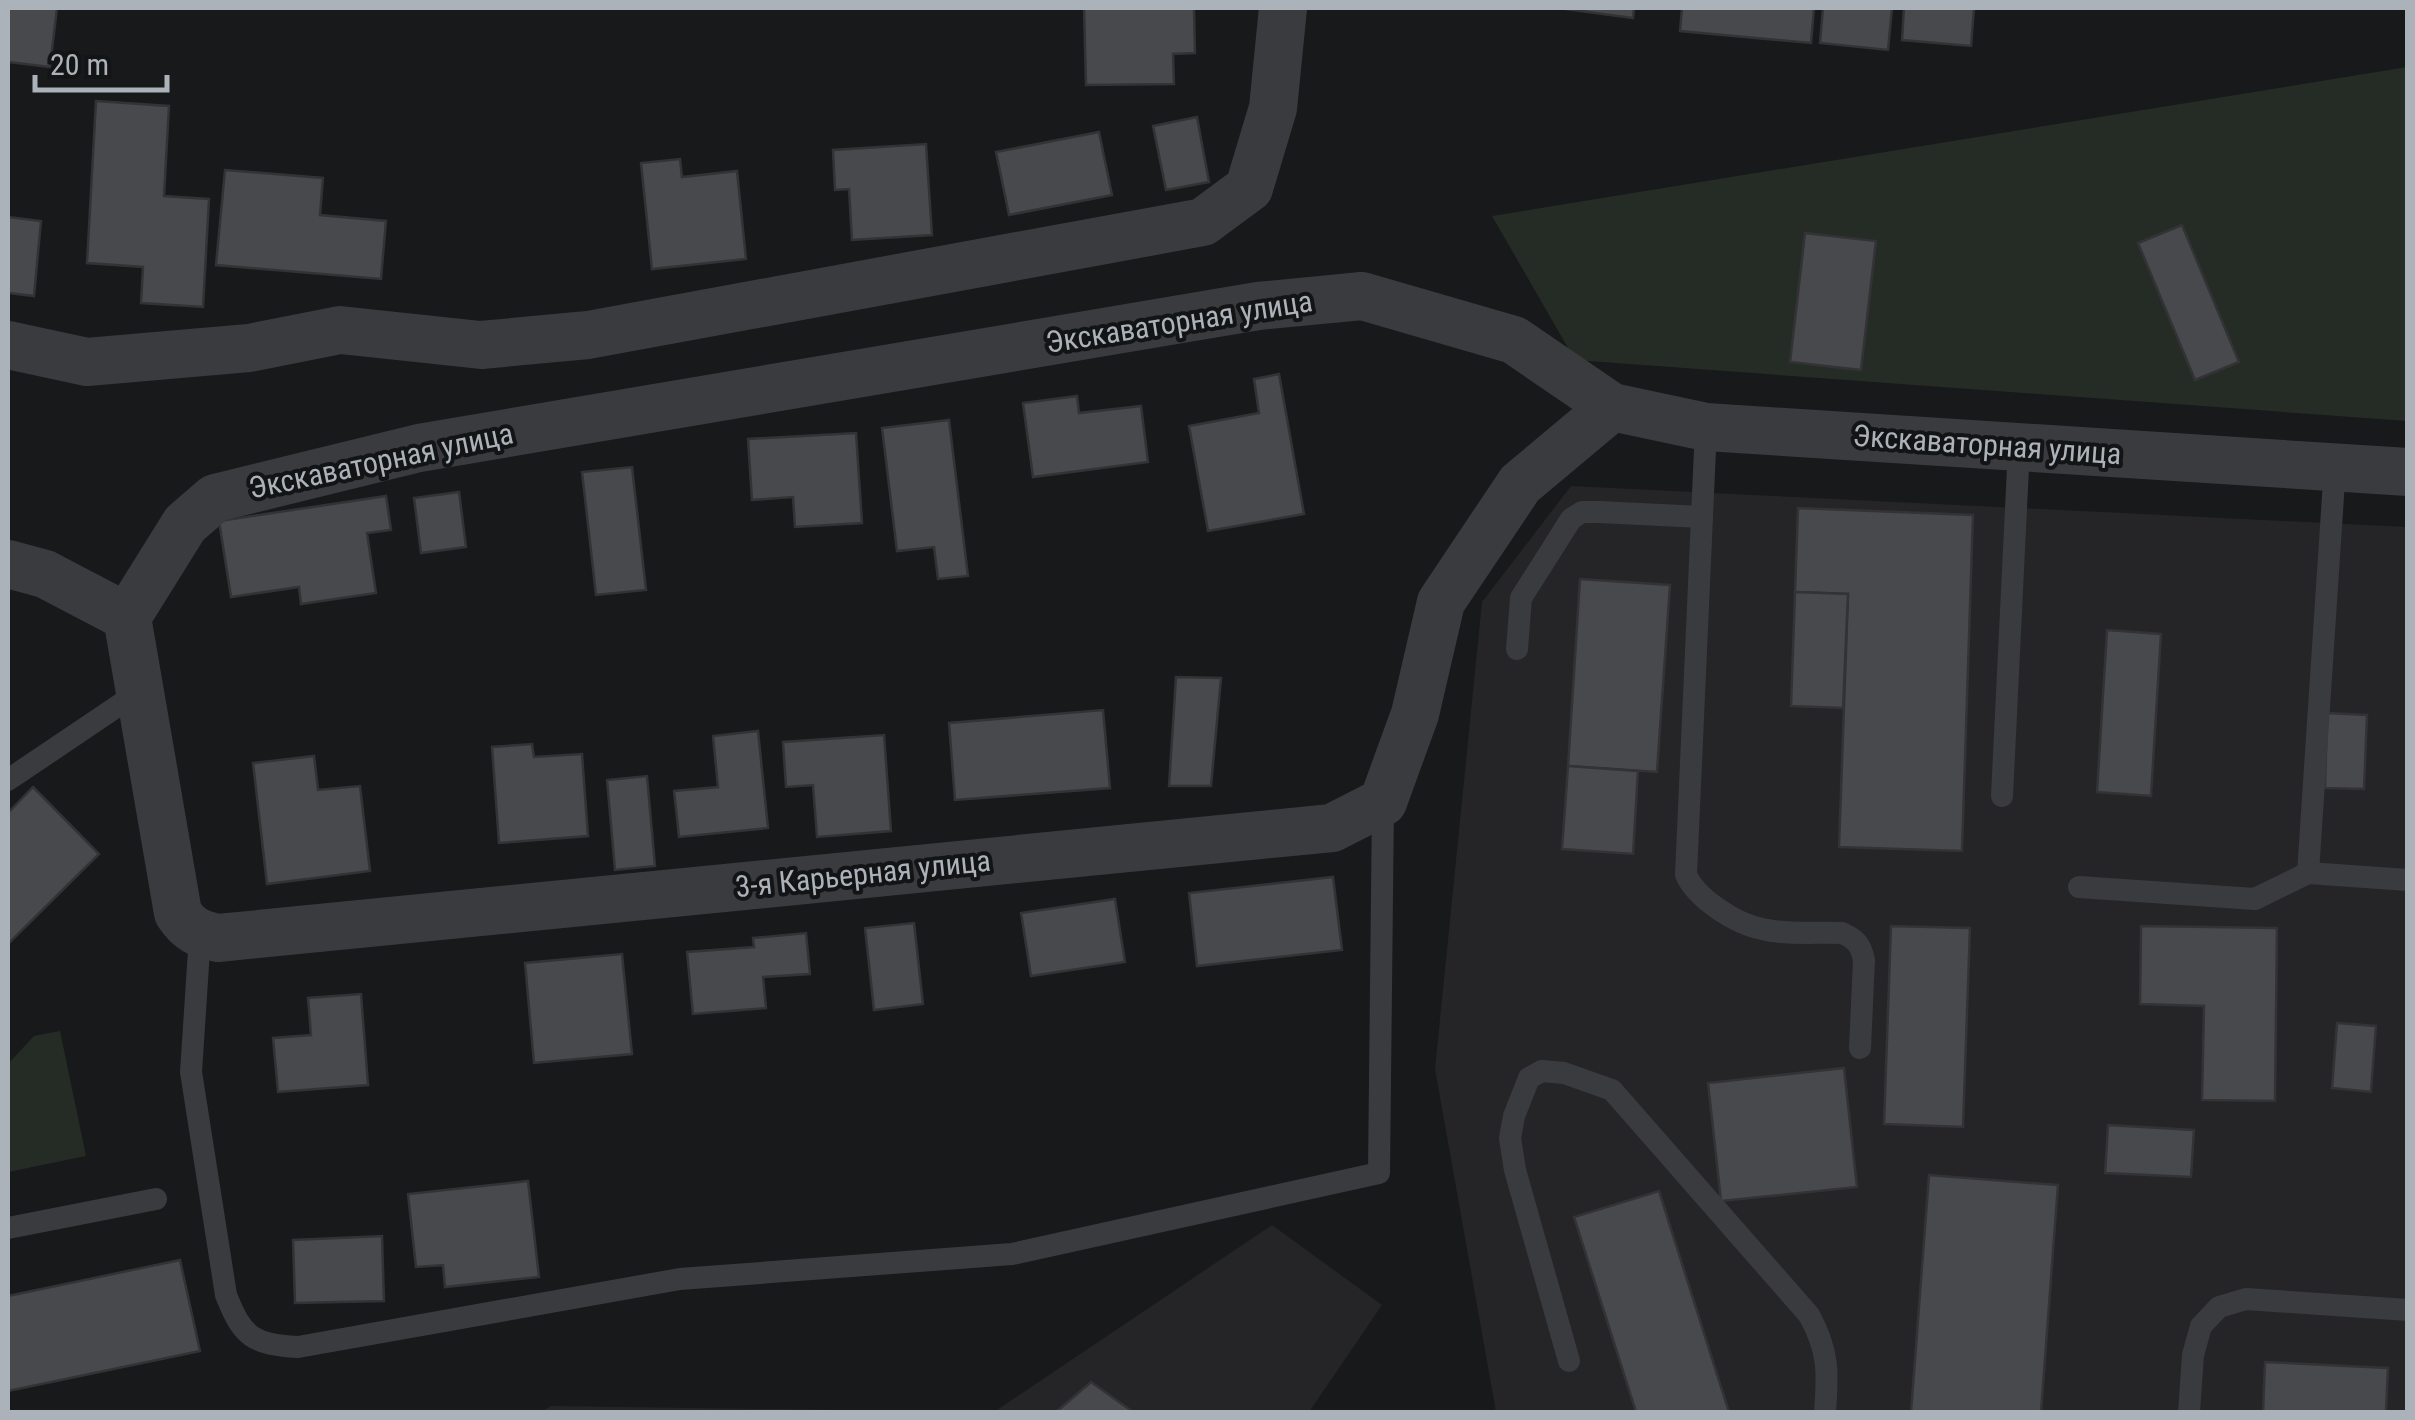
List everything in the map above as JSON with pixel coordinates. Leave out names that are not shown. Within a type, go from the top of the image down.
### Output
[{"type":"street","points":[[8,345],[87,362],[249,348],[340,330],[481,345],[588,335],[1203,222],[1248,188],[1274,108],[1283,8]]},
{"type":"street","name":"Экскаваторная улица","points":[[127,617],[184,524],[215,498],[419,448],[1258,306],[1362,296],[1514,340],[1612,407],[1706,427],[2408,472]]},
{"type":"street","points":[[1383,802],[1415,714],[1442,602],[1520,484],[1612,407]]},
{"type":"street","points":[[8,564],[45,574],[127,617],[178,913],[186,926],[200,934]]},
{"type":"street","name":"3-я Карьерная улица","points":[[200,934],[218,938],[1332,828],[1383,802]]},
{"type":"lane","points":[[1706,427],[1686,875],[1691,886],[1706,899],[1762,930],[1842,934],[1853,938],[1862,947],[1864,960],[1860,1048]]},
{"type":"lane","points":[[2002,796],[2019,446]]},
{"type":"lane","points":[[2308,873],[2335,466]]},
{"type":"lane","points":[[1517,649],[1522,598],[1571,519],[1582,512],[1702,517]]},
{"type":"lane","points":[[8,780],[140,691]]},
{"type":"lane","points":[[200,934],[190,1072],[226,1294],[237,1321],[262,1344],[298,1347],[680,1279],[1012,1254],[1379,1173],[1383,802]]},
{"type":"lane","points":[[2079,888],[2255,899],[2308,873],[2408,880]]},
{"type":"lane","points":[[1569,1361],[1510,1138],[1529,1078],[1542,1071],[1564,1073],[1612,1090],[1810,1315],[1824,1342],[1828,1375],[1825,1412]]},
{"type":"lane","points":[[8,1228],[156,1199]]},
{"type":"lane","points":[[2189,1412],[2193,1355],[2202,1326],[2219,1307],[2246,1300],[2408,1310]]},
{"type":"shaded area","points":[[2407,67],[2407,421],[1575,360],[1492,216]]},
{"type":"shaded area","points":[[1571,486],[2407,527],[2407,1412],[1496,1412],[1435,1069],[1482,602]]},
{"type":"shaded area","points":[[60,1031],[86,1156],[8,1172],[8,1064],[34,1036]]},
{"type":"shaded area","points":[[1272,1225],[1382,1305],[1309,1412],[994,1412]]},
{"type":"shaded area","points":[[551,1406],[994,1412],[541,1412]]},
{"type":"building","points":[[8,8],[57,8],[50,67],[8,62]]},
{"type":"building","points":[[1084,8],[1194,8],[1195,53],[1173,54],[1174,84],[1086,85]]},
{"type":"building","points":[[1558,8],[1634,8],[1633,18]]},
{"type":"building","points":[[1682,8],[1814,8],[1811,43],[1680,31]]},
{"type":"building","points":[[1823,8],[1892,8],[1888,50],[1820,43]]},
{"type":"building","points":[[1904,8],[1974,8],[1971,46],[1902,40]]},
{"type":"building","points":[[96,101],[169,106],[164,196],[209,199],[203,307],[141,303],[143,267],[87,263]]},
{"type":"building","points":[[1197,117],[1209,182],[1166,190],[1153,126]]},
{"type":"building","points":[[1099,132],[1112,195],[1009,215],[996,152]]},
{"type":"building","points":[[926,144],[932,235],[852,240],[849,189],[835,190],[833,150]]},
{"type":"building","points":[[680,159],[682,177],[737,171],[746,259],[652,269],[641,163]]},
{"type":"building","points":[[225,170],[323,178],[320,215],[386,221],[381,279],[216,265]]},
{"type":"building","points":[[8,217],[41,221],[34,296],[8,293]]},
{"type":"building","points":[[2182,225],[2239,362],[2195,380],[2138,243]]},
{"type":"building","points":[[1805,233],[1876,241],[1861,370],[1790,362]]},
{"type":"building","points":[[1279,374],[1304,514],[1208,531],[1189,426],[1259,413],[1254,379]]},
{"type":"building","points":[[1077,396],[1079,413],[1141,406],[1148,462],[1033,477],[1023,403]]},
{"type":"building","points":[[949,420],[968,576],[938,579],[934,547],[897,551],[882,428]]},
{"type":"building","points":[[856,433],[862,523],[795,527],[793,497],[752,500],[748,439]]},
{"type":"building","points":[[632,467],[646,590],[596,595],[582,472]]},
{"type":"building","points":[[459,492],[466,547],[421,553],[414,498]]},
{"type":"building","points":[[386,496],[391,530],[367,533],[376,593],[301,604],[299,587],[231,597],[219,521]]},
{"type":"building","points":[[1798,508],[1973,515],[1962,851],[1839,847],[1848,594],[1795,592]]},
{"type":"building","points":[[1580,579],[1670,585],[1657,772],[1568,766]]},
{"type":"building","points":[[1795,592],[1848,594],[1843,708],[1791,706]]},
{"type":"building","points":[[2107,630],[2161,634],[2151,796],[2097,792]]},
{"type":"building","points":[[1176,677],[1221,678],[1211,786],[1169,786]]},
{"type":"building","points":[[1103,710],[1110,788],[955,800],[949,723]]},
{"type":"building","points":[[2327,713],[2367,715],[2364,789],[2325,788]]},
{"type":"building","points":[[758,731],[768,828],[679,837],[674,791],[718,787],[713,736]]},
{"type":"building","points":[[884,735],[891,831],[817,837],[813,785],[786,787],[783,742]]},
{"type":"building","points":[[532,744],[534,757],[582,754],[588,836],[499,843],[492,747]]},
{"type":"building","points":[[314,756],[318,790],[360,786],[370,871],[267,884],[253,763]]},
{"type":"building","points":[[1568,766],[1638,771],[1633,854],[1562,849]]},
{"type":"building","points":[[647,776],[655,866],[615,870],[607,780]]},
{"type":"building","points":[[33,787],[99,854],[8,944],[8,813]]},
{"type":"building","points":[[1333,877],[1342,950],[1197,966],[1189,893]]},
{"type":"building","points":[[1115,899],[1125,962],[1031,976],[1021,913]]},
{"type":"building","points":[[914,923],[923,1004],[874,1010],[865,928]]},
{"type":"building","points":[[1891,926],[1970,928],[1963,1127],[1884,1124]]},
{"type":"building","points":[[2141,926],[2277,928],[2275,1101],[2202,1100],[2204,1006],[2140,1004]]},
{"type":"building","points":[[806,933],[810,974],[763,977],[766,1008],[693,1014],[687,952],[754,947],[753,938]]},
{"type":"building","points":[[622,954],[632,1054],[534,1063],[525,963]]},
{"type":"building","points":[[361,994],[368,1085],[278,1092],[273,1038],[311,1035],[308,998]]},
{"type":"building","points":[[2337,1023],[2376,1026],[2371,1092],[2332,1088]]},
{"type":"building","points":[[1844,1068],[1857,1187],[1721,1201],[1708,1083]]},
{"type":"building","points":[[2108,1125],[2194,1130],[2191,1177],[2105,1173]]},
{"type":"building","points":[[1929,1175],[2058,1185],[2041,1412],[1911,1412]]},
{"type":"building","points":[[528,1181],[539,1277],[445,1287],[443,1265],[416,1267],[408,1194]]},
{"type":"building","points":[[1659,1191],[1729,1412],[1636,1412],[1574,1217]]},
{"type":"building","points":[[382,1236],[384,1301],[295,1303],[293,1240]]},
{"type":"building","points":[[180,1260],[200,1351],[8,1391],[8,1296]]},
{"type":"building","points":[[2265,1362],[2388,1368],[2386,1412],[2263,1412]]},
{"type":"building","points":[[1091,1382],[1133,1412],[1056,1412]]}]
